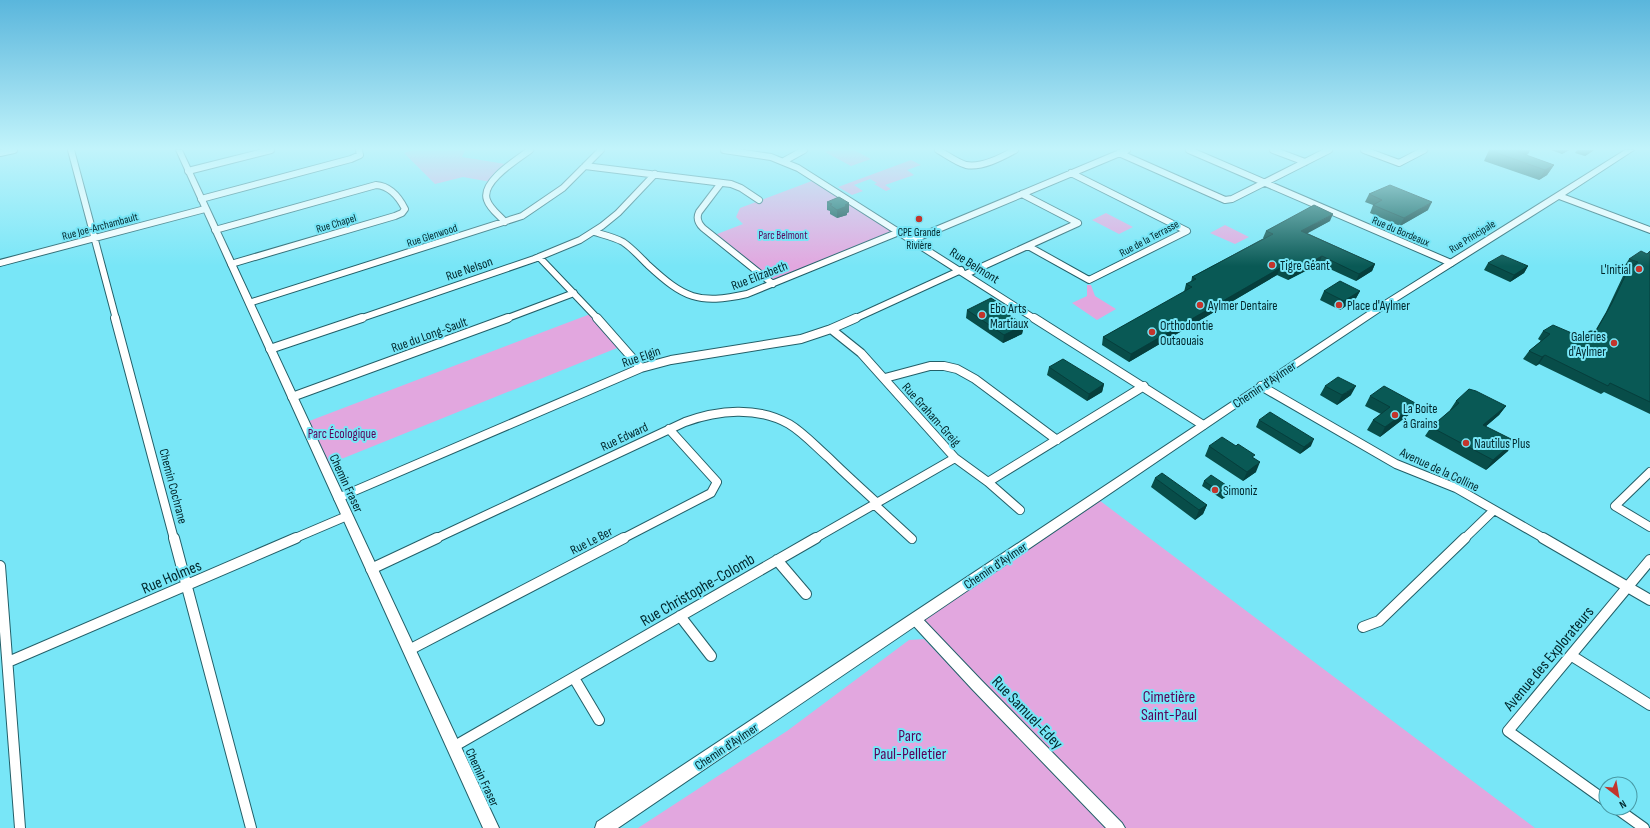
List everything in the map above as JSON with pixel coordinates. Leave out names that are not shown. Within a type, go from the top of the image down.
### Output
[{"type":"main road","name":"Rue Principale","points":[[1387,304],[1570,189]]},
{"type":"main road","points":[[1562,194],[1617,218]]},
{"type":"main road","points":[[1562,194],[1650,223]]},
{"type":"main road","points":[[1529,215],[1556,206],[1567,205],[1586,208],[1650,230]]},
{"type":"main road","name":"Chemin d'Aylmer","points":[[604,828],[1261,386],[1387,304]]},
{"type":"main road","points":[[612,828],[625,814]]},
{"type":"street","name":"Chemin Cochrane","points":[[82,189],[251,828]]},
{"type":"street","name":"Chemin Fraser","points":[[196,189],[491,828]]},
{"type":"street","points":[[201,199],[240,189]]},
{"type":"street","name":"Rue Chapel","points":[[214,230],[363,189]]},
{"type":"street","name":"Rue Chapel","points":[[231,264],[402,213],[405,209],[389,189]]},
{"type":"street","points":[[486,189],[485,196],[488,203],[505,222]]},
{"type":"street","name":"Rue Glenwood","points":[[249,303],[522,216],[561,189]]},
{"type":"street","name":"Rue Nelson","points":[[270,349],[539,257],[594,232],[627,206],[642,189]]},
{"type":"street","points":[[718,189],[699,212],[698,222],[703,228],[773,284]]},
{"type":"street","points":[[741,189],[759,200]]},
{"type":"street","name":"Rue Belmont","points":[[831,189],[1144,386],[1203,425]]},
{"type":"street","points":[[912,240],[1035,189]]},
{"type":"street","name":"Rue de la Terrasse","points":[[1028,246],[1089,280],[1187,231],[1102,189]]},
{"type":"street","points":[[1196,189],[1221,200],[1232,199],[1253,189]]},
{"type":"street","name":"Rue du Bordeaux","points":[[1278,189],[1452,263]]},
{"type":"street","name":"Rue Elgin","points":[[338,498],[641,368],[671,360],[801,339],[831,329],[963,272],[1028,246],[1078,223],[1022,194]]},
{"type":"street","name":"Rue Joe-Archambault","points":[[0,263],[205,209]]},
{"type":"street","name":"Rue Elizabeth","points":[[594,232],[624,243],[677,291],[693,298],[713,301],[730,299],[747,294],[899,232]]},
{"type":"street","points":[[539,257],[641,368]]},
{"type":"street","name":"Rue du Long-Sault","points":[[292,397],[574,294]]},
{"type":"street","name":"Rue Graham-Greig","points":[[831,329],[861,353],[885,378],[955,458],[988,482],[1020,510]]},
{"type":"street","points":[[885,378],[930,366],[944,366],[957,369],[970,375],[1057,440]]},
{"type":"street","points":[[988,482],[1144,386]]},
{"type":"street","name":"Avenue de la Colline","points":[[1261,386],[1396,464],[1456,488],[1650,600]]},
{"type":"street","name":"Rue Edward","points":[[371,568],[669,429],[695,418],[715,413],[749,413],[781,420],[800,432],[912,539]]},
{"type":"street","name":"Rue Le Ber","points":[[408,650],[711,493],[716,486],[716,482],[669,429]]},
{"type":"street","name":"Rue Christophe-Colomb","points":[[453,747],[955,458]]},
{"type":"street","points":[[1650,472],[1615,506],[1650,527]]},
{"type":"street","points":[[1362,627],[1379,621],[1494,510]]},
{"type":"street","name":"Rue Holmes","points":[[8,662],[347,516]]},
{"type":"street","points":[[777,560],[806,594]]},
{"type":"street","name":"Avenue des Explorateurs","points":[[1598,795],[1508,731],[1572,656],[1650,560]]},
{"type":"street","points":[[0,566],[20,828]]},
{"type":"street","points":[[680,616],[711,656]]},
{"type":"street","name":"Rue Samuel-Edey","points":[[915,619],[977,685],[1117,828]]},
{"type":"street","points":[[1572,656],[1650,705]]},
{"type":"street","points":[[574,678],[599,720]]},
{"type":"street","points":[[1627,816],[1644,828]]},
{"type":"green space","name":"Parc Belmont","points":[[791,189],[832,189],[899,232],[773,284],[712,236],[743,224],[736,217],[740,208]]},
{"type":"green space","points":[[841,189],[859,189],[863,191],[852,195]]},
{"type":"green space","points":[[882,189],[891,189],[886,191]]},
{"type":"green space","points":[[1106,213],[1133,227],[1119,234],[1092,220]]},
{"type":"green space","points":[[1225,225],[1249,237],[1235,244],[1210,233]]},
{"type":"green space","points":[[1087,285],[1091,285],[1095,296],[1116,309],[1097,320],[1072,303],[1087,296]]},
{"type":"green space","name":"Parc Écologique","points":[[593,313],[622,346],[324,466],[304,423]]},
{"type":"green space","name":"Cimetière Saint-Paul","points":[[1095,497],[1535,828],[1117,828],[915,619]]},
{"type":"green space","name":"Parc Paul-Pelletier","points":[[924,639],[1107,828],[638,828],[787,731],[909,640]]},
{"type":"building","points":[[1382,189],[1399,189],[1432,202],[1404,218],[1373,205],[1382,200],[1369,194]]},
{"type":"building","points":[[839,197],[849,203],[845,205],[847,206],[837,210],[830,205],[832,204],[827,202]]},
{"type":"building","points":[[1314,205],[1333,214],[1301,231],[1375,264],[1359,274],[1322,256],[1291,273],[1280,268],[1131,354],[1103,337],[1192,287],[1186,284],[1196,279],[1192,277],[1273,234],[1266,231]]},
{"type":"building","name":"Galeries d'Aylmer","points":[[1641,251],[1647,254],[1650,251],[1650,402],[1610,383],[1608,386],[1545,355],[1542,357],[1529,351],[1550,334],[1543,331],[1553,325],[1574,334],[1584,335],[1590,331],[1596,331],[1629,268],[1638,262],[1629,259]]},
{"type":"building","points":[[1502,255],[1528,266],[1514,275],[1488,263]]},
{"type":"building","points":[[1340,281],[1360,291],[1344,301],[1324,291]]},
{"type":"building","points":[[991,298],[1005,307],[1000,309],[1024,325],[1004,335],[967,310]]},
{"type":"building","points":[[1063,359],[1104,384],[1089,394],[1049,367]]},
{"type":"building","points":[[1338,377],[1356,386],[1342,395],[1325,386]]},
{"type":"building","points":[[1384,386],[1417,404],[1385,427],[1373,420],[1390,407],[1370,396]]},
{"type":"building","points":[[1469,389],[1506,406],[1483,425],[1515,441],[1493,460],[1431,427],[1459,403],[1456,401]]},
{"type":"building","points":[[1270,412],[1314,439],[1304,447],[1259,420]]},
{"type":"building","points":[[1222,437],[1236,446],[1238,444],[1255,455],[1252,457],[1260,462],[1247,472],[1209,446]]},
{"type":"building","points":[[1162,473],[1207,505],[1199,510],[1155,478]]},
{"type":"building","points":[[1211,475],[1232,489],[1224,495],[1204,481]]},
{"type":"place","name":"CPE Grande Rivière","points":[[919,219]]},
{"type":"place","name":"Tigre Géant","points":[[1272,265]]},
{"type":"place","name":"L'Initial","points":[[1639,269]]},
{"type":"place","name":"Aylmer Dentaire","points":[[1200,305]]},
{"type":"place","name":"Place d'Aylmer","points":[[1339,305]]},
{"type":"place","name":"Ebo Arts Martiaux","points":[[982,315]]},
{"type":"place","name":"Orthodontie Outaouais","points":[[1152,332]]},
{"type":"place","name":"Galeries d'Aylmer","points":[[1614,343]]},
{"type":"place","name":"La Boite à Grains","points":[[1395,415]]},
{"type":"place","name":"Nautilus Plus","points":[[1466,443]]},
{"type":"place","name":"Simoniz","points":[[1215,490]]}]
